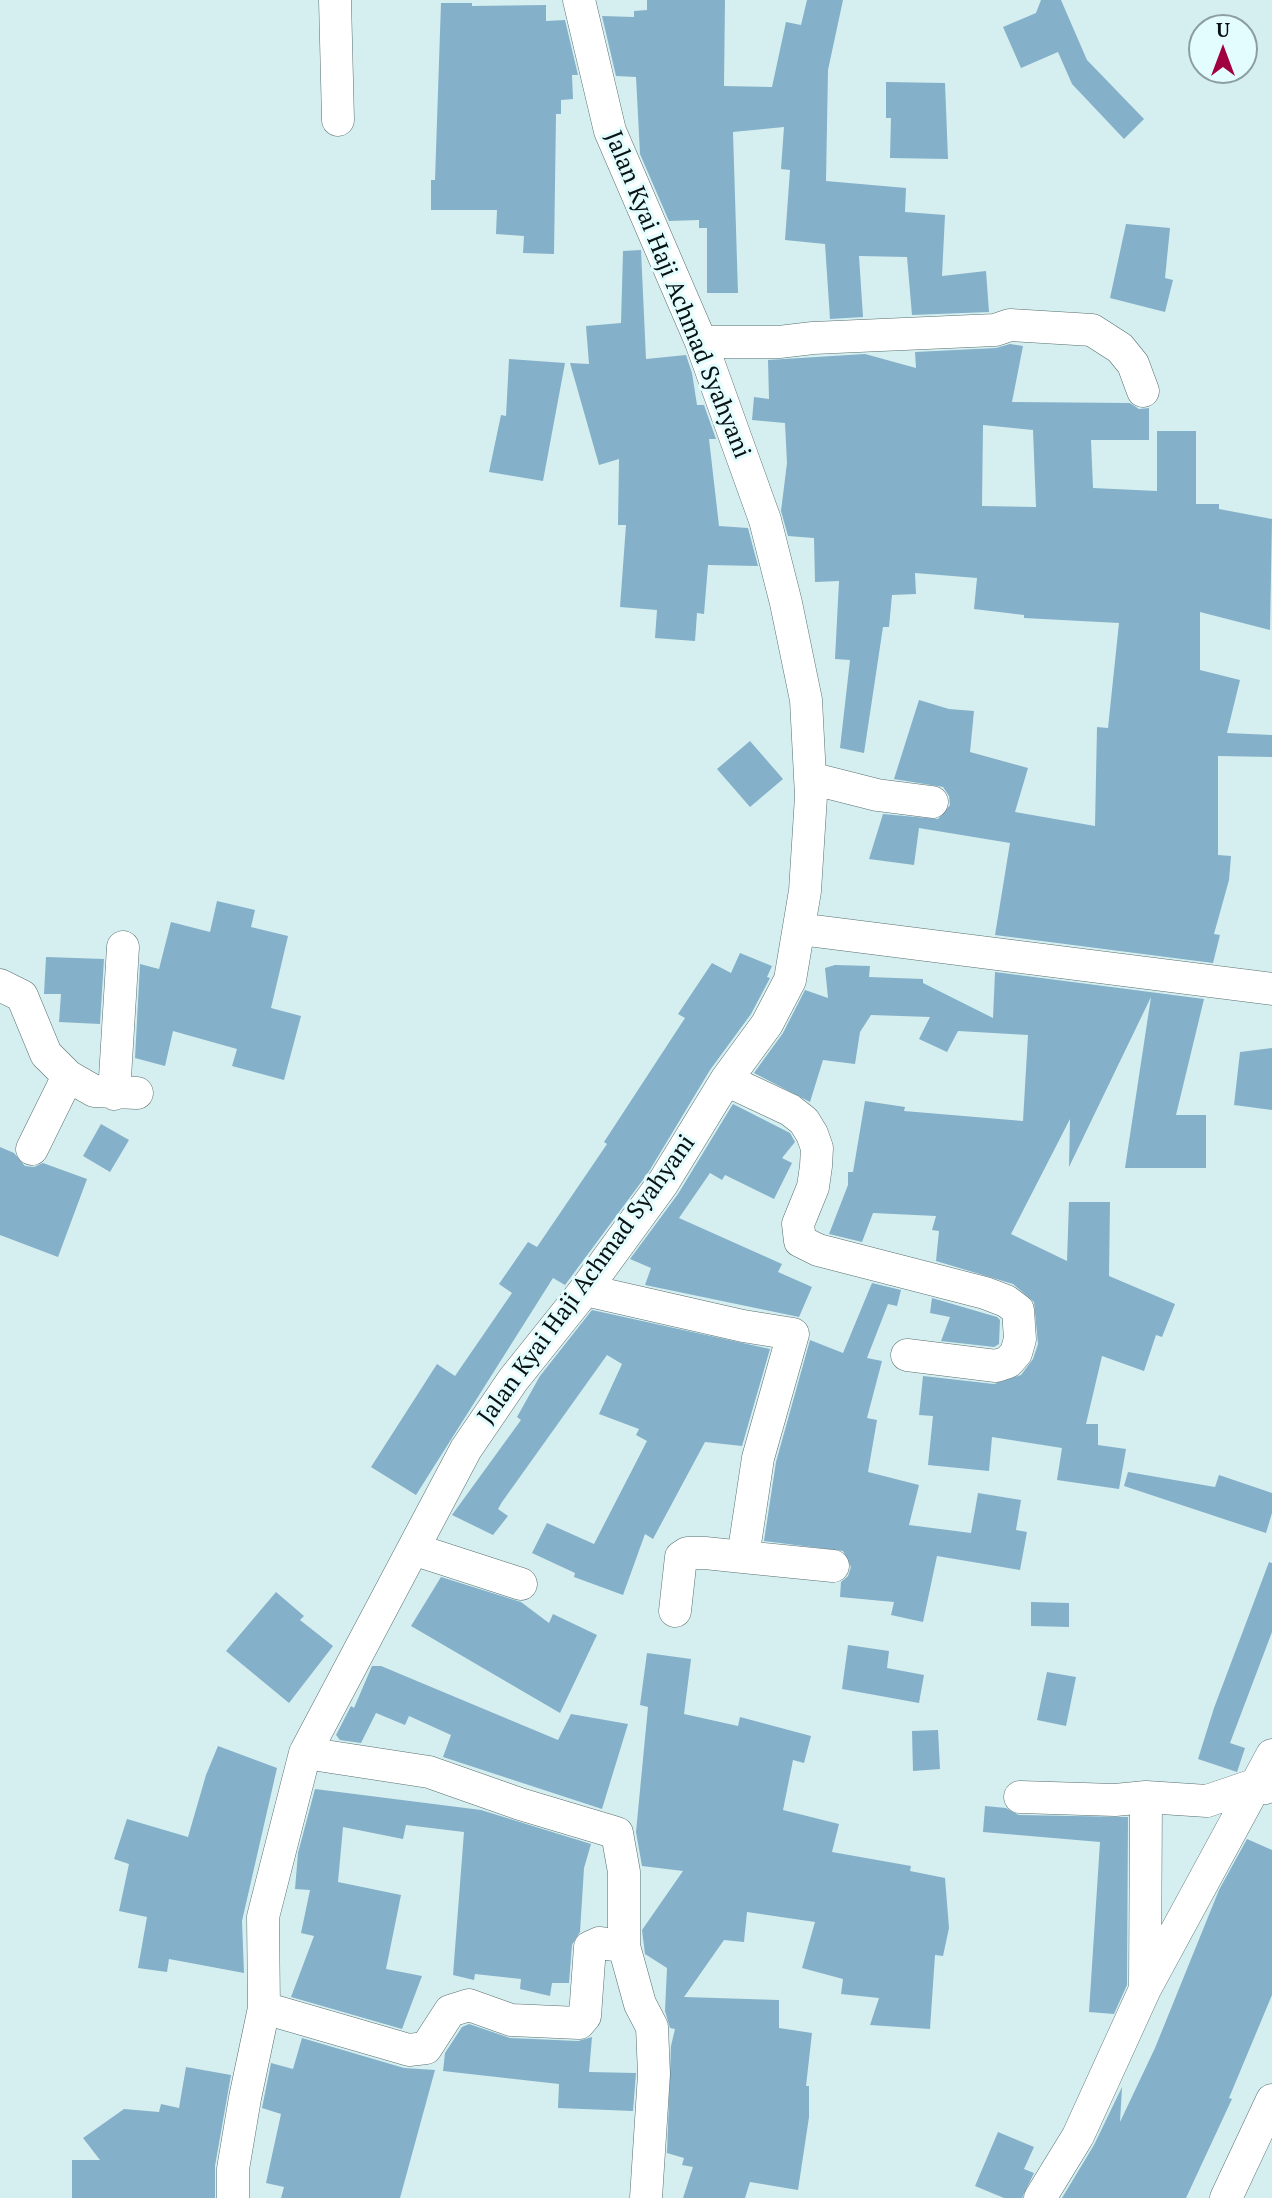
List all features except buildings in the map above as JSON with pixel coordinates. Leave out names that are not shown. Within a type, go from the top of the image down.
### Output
[{"type":"street","points":[[335,0],[338,120]]},
{"type":"street","name":"Jalan Kyai Haji Achmad Syahyani","points":[[233,2198],[233,2169],[264,2008],[263,1917],[305,1753],[466,1449],[513,1380],[585,1290],[663,1183],[726,1080],[767,1024],[790,980],[805,891],[810,778],[806,700],[765,520],[701,342],[610,131],[579,0]]},
{"type":"street","points":[[701,342],[779,342],[813,338],[995,330],[1010,325],[1092,330],[1121,348],[1133,364],[1143,391]]},
{"type":"street","points":[[810,778],[877,794],[932,802]]},
{"type":"street","points":[[799,929],[1272,989]]},
{"type":"street","points":[[0,985],[22,996],[42,1047],[68,1076],[94,1091],[126,1094],[122,947]]},
{"type":"street","points":[[32,1149],[68,1076]]},
{"type":"street","points":[[726,1080],[790,1110],[804,1121],[812,1134],[817,1149],[816,1166],[813,1187],[798,1224],[800,1241],[818,1250],[985,1293],[1006,1301],[1018,1310],[1020,1339],[1016,1353],[1008,1362],[996,1366],[906,1355]]},
{"type":"street","points":[[585,1290],[743,1326],[793,1334],[758,1458],[743,1557]]},
{"type":"street","points":[[412,1549],[521,1584]]},
{"type":"street","points":[[675,1611],[681,1557],[687,1553],[834,1566]]},
{"type":"street","points":[[305,1753],[429,1772],[553,1815],[617,1833],[624,1872],[624,1946],[640,2004],[652,2028],[654,2074],[646,2198]]},
{"type":"street","points":[[1040,2198],[1078,2136],[1145,1989],[1265,1788],[1272,1755]]},
{"type":"street","points":[[1020,1797],[1115,1800],[1146,1797],[1207,1801],[1265,1788]]},
{"type":"street","points":[[1145,1989],[1146,1797]]},
{"type":"street","points":[[264,2008],[408,2050],[426,2048],[450,2011],[469,2005],[511,2020],[579,2023],[585,2016],[590,1947],[599,1943],[624,1946]]},
{"type":"street","points":[[1226,2198],[1272,2100]]}]
